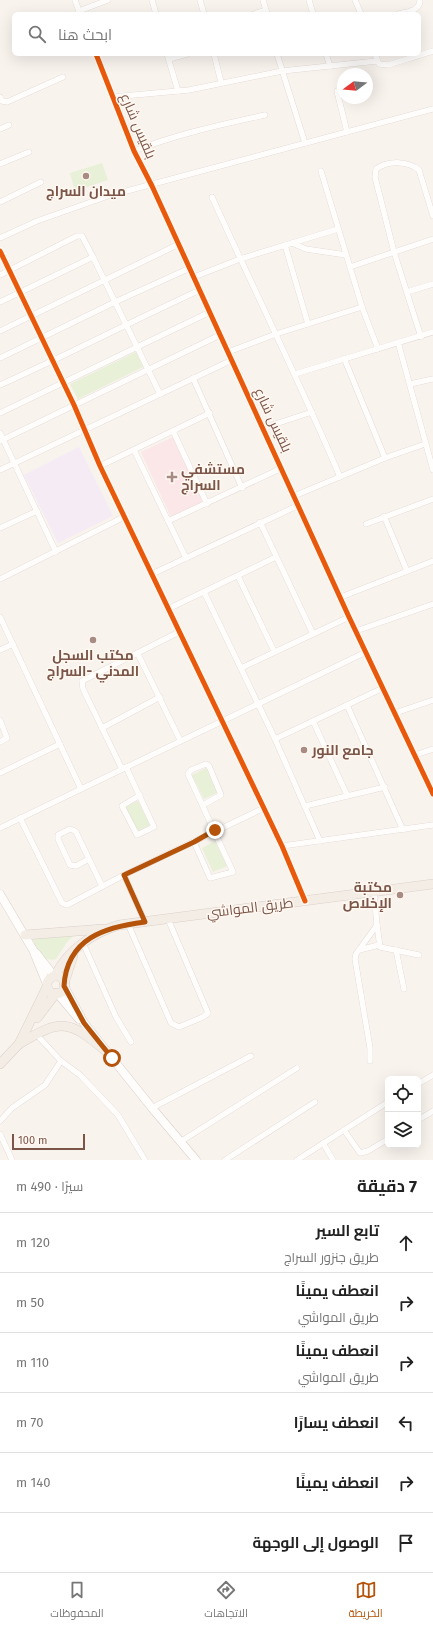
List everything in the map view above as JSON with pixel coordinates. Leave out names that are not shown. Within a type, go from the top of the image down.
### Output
[{"type":"main road","name":"طريق المواشي","points":[[54,976],[62,964],[83,943],[109,928],[128,924],[433,884]]},
{"type":"main road","points":[[25,935],[109,928]]},
{"type":"main road","name":"طريق المواشي","points":[[64,985],[75,951]]},
{"type":"main road","points":[[0,1064],[32,1031],[56,993],[61,992],[64,985],[61,978],[54,976],[50,978],[32,1031]]},
{"type":"main road","points":[[47,985],[52,992],[56,993]]},
{"type":"main road","points":[[32,1031],[51,1027],[69,1026],[79,1030],[107,1052]]},
{"type":"street","points":[[75,0],[80,12],[108,0]]},
{"type":"street","points":[[152,0],[155,12]]},
{"type":"street","points":[[200,0],[203,12]]},
{"type":"street","points":[[263,0],[266,12]]},
{"type":"street","points":[[309,0],[312,12]]},
{"type":"street","points":[[355,0],[360,12]]},
{"type":"street","points":[[405,12],[416,9],[420,4],[420,0]]},
{"type":"street","points":[[421,55],[433,51]]},
{"type":"street","name":"بلقيس شارع","points":[[97,56],[134,151],[179,244],[349,617],[433,794]]},
{"type":"street","points":[[168,56],[178,91]]},
{"type":"street","points":[[214,56],[221,82]]},
{"type":"street","points":[[278,56],[305,143]]},
{"type":"street","points":[[327,56],[330,66]]},
{"type":"street","points":[[376,56],[377,61]]},
{"type":"street","points":[[112,97],[178,91],[282,70],[377,61],[384,65],[388,65],[417,56]]},
{"type":"street","points":[[0,97],[2,101],[6,102],[63,77]]},
{"type":"street","points":[[340,104],[347,132]]},
{"type":"street","points":[[0,238],[37,221],[129,190],[152,186],[433,109]]},
{"type":"street","points":[[134,151],[161,140],[197,130],[265,115]]},
{"type":"street","points":[[0,129],[9,125]]},
{"type":"street","points":[[0,164],[29,152]]},
{"type":"street","points":[[421,337],[394,252],[375,177],[376,169],[380,166],[403,163],[410,164],[418,170],[433,216]]},
{"type":"street","points":[[321,171],[362,307],[378,349]]},
{"type":"street","points":[[0,202],[40,182]]},
{"type":"street","points":[[212,197],[295,374],[340,477]]},
{"type":"street","points":[[194,277],[240,259],[338,229]]},
{"type":"street","points":[[0,275],[77,236],[84,238],[160,394]]},
{"type":"street","points":[[350,267],[433,238]]},
{"type":"street","points":[[292,243],[306,249],[346,255]]},
{"type":"street","points":[[0,331],[179,244]]},
{"type":"street","points":[[285,245],[308,324]]},
{"type":"street","points":[[0,251],[32,315],[52,362],[74,405],[124,517],[282,846],[304,901]]},
{"type":"street","points":[[0,302],[93,257]]},
{"type":"street","points":[[0,358],[115,302],[190,268]]},
{"type":"street","points":[[407,292],[433,284]]},
{"type":"street","points":[[0,385],[52,362],[126,324],[200,290]]},
{"type":"street","points":[[228,352],[276,334],[362,307]]},
{"type":"street","points":[[0,413],[138,348],[210,312]]},
{"type":"street","points":[[295,374],[398,342],[421,337],[433,332]]},
{"type":"street","points":[[2,440],[220,335]]},
{"type":"street","points":[[398,342],[433,470]]},
{"type":"street","points":[[344,358],[385,458]]},
{"type":"street","points":[[0,470],[232,360]]},
{"type":"street","points":[[193,378],[210,413],[242,488]]},
{"type":"street","points":[[410,384],[433,379]]},
{"type":"street","points":[[263,428],[312,412]]},
{"type":"street","points":[[100,466],[210,413]]},
{"type":"street","points":[[173,431],[207,504]]},
{"type":"street","points":[[0,432],[2,440],[15,463],[56,552]]},
{"type":"street","points":[[294,496],[385,458],[426,444]]},
{"type":"street","points":[[134,450],[186,558]]},
{"type":"street","points":[[168,521],[242,488],[282,468]]},
{"type":"street","points":[[366,524],[384,516],[433,499]]},
{"type":"street","points":[[152,574],[299,505]]},
{"type":"street","points":[[0,528],[37,511]]},
{"type":"street","points":[[384,516],[406,571]]},
{"type":"street","points":[[0,579],[124,517]]},
{"type":"street","points":[[260,522],[313,634]]},
{"type":"street","points":[[168,608],[276,558]]},
{"type":"street","points":[[341,597],[433,561]]},
{"type":"street","points":[[238,576],[274,651]]},
{"type":"street","points":[[204,592],[275,739],[320,840]]},
{"type":"street","points":[[356,631],[433,604]]},
{"type":"street","points":[[0,617],[81,789]]},
{"type":"street","points":[[241,668],[274,651],[349,617]]},
{"type":"street","points":[[140,795],[122,806],[137,835],[154,828],[140,795],[102,728],[83,689],[82,680],[138,654],[179,632]]},
{"type":"street","points":[[0,650],[13,644]]},
{"type":"street","points":[[0,828],[180,740],[366,652]]},
{"type":"street","points":[[138,654],[180,740]]},
{"type":"street","points":[[275,739],[383,688]]},
{"type":"street","points":[[102,728],[160,697]]},
{"type":"street","points":[[395,713],[433,700]]},
{"type":"street","points":[[347,705],[403,830]]},
{"type":"street","points":[[0,720],[7,738],[0,742]]},
{"type":"street","points":[[313,721],[346,795]]},
{"type":"street","points":[[0,773],[60,744]]},
{"type":"street","points":[[415,755],[433,749]]},
{"type":"street","points":[[194,842],[210,878],[230,874],[232,870],[188,773],[191,770],[206,764],[209,766],[221,795],[203,805]]},
{"type":"street","points":[[305,806],[384,787]]},
{"type":"street","points":[[20,818],[64,905],[194,842],[215,830],[264,808]]},
{"type":"street","points":[[282,846],[433,825]]},
{"type":"street","points":[[89,859],[76,866],[70,865],[58,840],[58,835],[70,829],[75,831],[89,859],[102,886]]},
{"type":"street","points":[[124,875],[145,922]]},
{"type":"street","points":[[374,892],[379,945]]},
{"type":"street","points":[[1,899],[25,935],[33,950],[47,985]]},
{"type":"street","points":[[128,924],[171,1023],[179,1027],[203,1017],[206,1015],[208,1010],[168,919]]},
{"type":"street","points":[[370,1061],[370,1048],[356,968],[356,954],[377,925]]},
{"type":"street","points":[[83,943],[116,1018],[131,1042]]},
{"type":"street","points":[[359,950],[379,945],[383,948],[419,955]]},
{"type":"street","points":[[33,950],[54,976]]},
{"type":"street","points":[[396,950],[404,989]]},
{"type":"street","points":[[64,985],[84,1023]]},
{"type":"street","points":[[56,993],[72,1012],[84,1023],[196,1160]]},
{"type":"street","points":[[32,1031],[61,1062],[80,1075],[118,1115],[145,1160]]},
{"type":"street","points":[[152,1108],[251,1056]]},
{"type":"street","points":[[0,1121],[12,1108],[45,1085],[61,1062]]},
{"type":"street","points":[[180,1142],[297,1068]]},
{"type":"street","points":[[421,1082],[433,1075]]},
{"type":"street","points":[[224,1160],[315,1102]]},
{"type":"street","points":[[297,1160],[385,1104]]},
{"type":"street","points":[[421,1118],[433,1111]]},
{"type":"street","points":[[344,1130],[360,1154],[385,1141]]},
{"type":"street","points":[[0,1134],[12,1160]]},
{"type":"street","points":[[322,1143],[333,1160]]},
{"type":"shaded area","name":"مستشفي السراج","points":[[173,437],[203,502],[171,517],[141,452]]},
{"type":"shaded area","points":[[79,447],[113,516],[58,543],[24,475]]},
{"type":"green space","points":[[102,163],[108,180],[75,191],[70,173]]},
{"type":"green space","points":[[136,352],[143,367],[78,399],[70,384]]},
{"type":"green space","points":[[206,768],[217,793],[204,799],[192,775]]},
{"type":"green space","points":[[138,801],[150,825],[137,832],[125,807]]},
{"type":"green space","points":[[215,841],[227,866],[213,872],[202,848]]},
{"type":"green space","points":[[77,932],[67,942],[56,959],[51,960],[47,959],[40,953],[31,936]]},
{"type":"cycle path","points":[[97,56],[134,151],[152,186],[349,617],[433,794]]},
{"type":"cycle path","points":[[0,251],[74,405],[100,466],[282,846],[305,901]]},
{"type":"place","name":"ميدان السراج","points":[[86,176]]},
{"type":"place","name":"مستشفي السراج","points":[[172,477]]},
{"type":"place","name":"مكتب السجل المدني -السراج","points":[[93,640]]},
{"type":"place","name":"جامع النور","points":[[304,750]]},
{"type":"place","name":"مكتبة الإخلاص","points":[[400,895]]},
{"type":"route","points":[[112,1058],[84,1023],[64,986],[75,951],[89,938],[109,928],[145,922],[124,875],[194,842],[215,830]]}]
